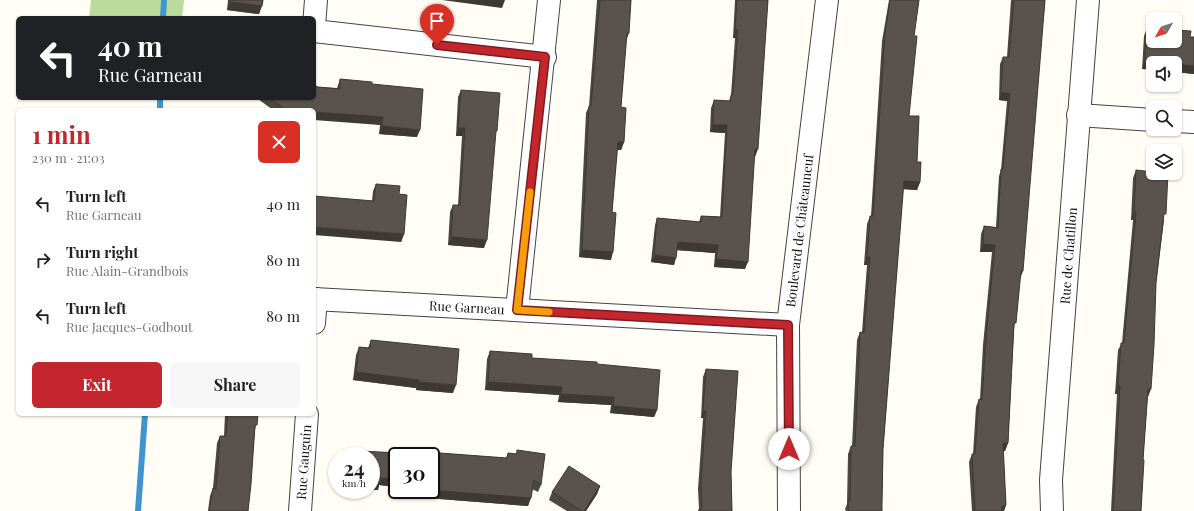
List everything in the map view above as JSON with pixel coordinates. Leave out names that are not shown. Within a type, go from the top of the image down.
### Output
[{"type":"street","points":[[315,16],[316,0]]},
{"type":"street","points":[[517,310],[550,0]]},
{"type":"street","name":"Boulevard de Châteauneuf","points":[[789,511],[788,325],[827,0]]},
{"type":"street","name":"Rue de Chatillon","points":[[1052,511],[1052,472],[1078,115],[1088,0]]},
{"type":"street","points":[[316,31],[545,57]]},
{"type":"street","points":[[1078,115],[1146,120]]},
{"type":"street","points":[[1182,121],[1194,122]]},
{"type":"street","name":"Rue Garneau","points":[[316,299],[788,325]]},
{"type":"street","name":"Rue Gauguin","points":[[300,511],[307,416]]},
{"type":"green space","points":[[91,0],[184,0],[182,16],[89,16]]},
{"type":"building","points":[[230,0],[263,0],[262,6],[230,2]]},
{"type":"building","points":[[600,0],[631,0],[621,107],[626,108],[624,142],[618,142],[612,212],[616,213],[613,252],[582,250],[589,106],[591,106]]},
{"type":"building","points":[[737,0],[768,0],[758,149],[755,149],[748,262],[716,259],[718,245],[678,242],[676,258],[654,255],[657,218],[701,222],[701,216],[722,217],[727,125],[713,125],[714,100],[731,101],[731,95],[733,95],[738,30],[735,30]]},
{"type":"building","points":[[890,0],[919,0],[914,36],[917,36],[909,116],[919,116],[917,162],[921,162],[920,182],[904,181],[883,449],[882,511],[849,511],[848,501],[850,501],[851,446],[855,446],[860,332],[864,333],[870,257],[867,257],[870,216],[873,216],[885,33]]},
{"type":"building","points":[[1014,0],[1045,0],[1023,271],[1021,271],[1016,323],[1014,323],[1008,443],[1003,443],[1006,505],[1002,506],[1002,511],[975,511],[972,454],[975,454],[979,399],[982,400],[995,245],[983,244],[984,226],[998,228],[1001,169],[1003,169],[1010,93],[1001,93],[1003,57],[1009,57]]},
{"type":"building","points":[[1182,30],[1191,31],[1190,37],[1194,37],[1194,66],[1182,65],[1182,56],[1146,56],[1145,62],[1146,45],[1146,48],[1182,48]]},
{"type":"building","points":[[340,79],[423,89],[420,130],[382,126],[383,117],[316,112],[316,108],[283,108],[273,100],[316,100],[316,86],[340,89]]},
{"type":"building","points":[[461,90],[500,93],[487,240],[451,237],[453,205],[460,205],[465,128],[458,128]]},
{"type":"building","points":[[1136,170],[1146,171],[1146,180],[1168,180],[1166,214],[1164,214],[1156,283],[1154,345],[1151,389],[1148,389],[1141,511],[1113,511],[1121,343],[1124,343],[1136,212],[1134,212]]},
{"type":"building","points":[[376,184],[400,186],[399,194],[407,195],[404,234],[316,227],[316,196],[374,201]]},
{"type":"building","points":[[371,340],[459,349],[456,385],[419,382],[419,380],[356,372],[359,347],[370,348]]},
{"type":"building","points":[[490,351],[532,354],[532,358],[597,362],[597,364],[660,370],[657,410],[613,406],[614,397],[561,394],[562,387],[488,382]]},
{"type":"building","points":[[706,369],[738,371],[731,472],[732,511],[699,511],[699,509],[702,509],[701,481],[706,411],[703,411]]},
{"type":"building","points":[[228,416],[258,416],[257,425],[255,425],[248,511],[209,511],[213,488],[216,489],[220,436],[226,436]]},
{"type":"building","points":[[517,450],[545,454],[541,485],[534,480],[531,498],[440,491],[440,453],[507,458],[508,453],[517,454]]},
{"type":"building","points":[[380,452],[388,452],[388,478],[381,478],[381,482]]},
{"type":"building","points":[[569,466],[600,486],[584,511],[552,492]]},
{"type":"waterway","points":[[163,16],[164,0]]},
{"type":"waterway","points":[[160,100],[160,108]]},
{"type":"waterway","points":[[138,511],[145,416]]},
{"type":"slow traffic","points":[[530,192],[517,310],[549,312]]},
{"type":"route","points":[[437,45],[545,57],[517,310],[788,325],[789,449]]}]
